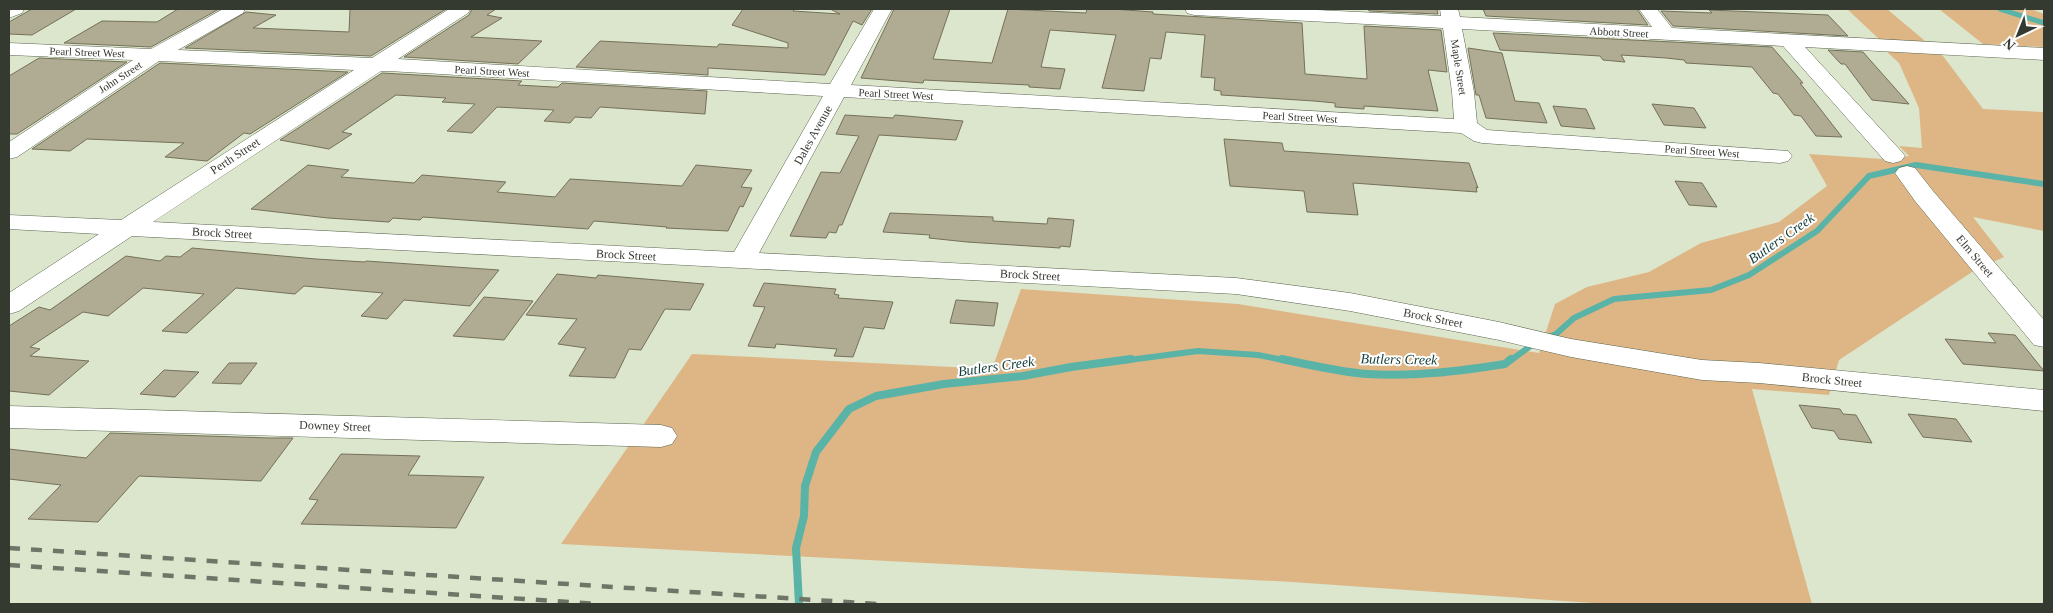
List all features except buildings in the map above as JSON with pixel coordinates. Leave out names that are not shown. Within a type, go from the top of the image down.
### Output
[{"type":"street","points":[[9,12],[15,9]]},
{"type":"street","name":"John Street","points":[[9,152],[154,55],[236,9]]},
{"type":"street","name":"Perth Street","points":[[9,305],[461,9]]},
{"type":"street","name":"Dales Avenue","points":[[742,260],[883,9]]},
{"type":"street","name":"Abbott Street","points":[[1194,9],[1450,16],[1666,34],[2044,54]]},
{"type":"street","points":[[1648,9],[1666,34]]},
{"type":"street","name":"Maple Street","points":[[1450,16],[1463,92],[1466,126]]},
{"type":"street","name":"Elm Street","points":[[1789,41],[1900,164],[1924,196],[2044,338]]},
{"type":"street","name":"Pearl Street West","points":[[9,49],[376,65],[1466,126],[1482,136],[1780,156]]},
{"type":"street","name":"Brock Street","points":[[9,222],[1236,286],[1350,302],[1499,331],[1570,348],[1702,370],[1759,373],[2044,401]]},
{"type":"street","name":"Downey Street","points":[[9,417],[661,436]]},
{"type":"shaded area","points":[[1847,9],[1887,9],[1943,56],[1983,109],[2044,112],[2044,231],[1973,217],[2004,257],[1972,272],[1839,360],[1829,395],[1752,389],[1812,604],[1607,604],[1292,582],[561,544],[692,354],[992,369],[1021,289],[1238,304],[1539,353],[1555,304],[1587,287],[1649,272],[1701,243],[1779,222],[1827,186],[1809,154],[1883,159],[1909,156],[1899,146],[1922,148],[1919,108],[1899,63],[1888,53],[1879,39]]},
{"type":"shaded area","points":[[1939,9],[2031,9],[2044,14],[2044,47],[1983,44]]},
{"type":"waterway","name":"Butlers Creek","points":[[2000,9],[2044,23]]},
{"type":"waterway","name":"Butlers Creek","points":[[1546,338],[1556,334],[1574,318],[1614,299],[1711,290],[1749,275],[1817,231],[1869,176],[1916,165],[2044,184]]},
{"type":"waterway","name":"Butlers Creek","points":[[1510,361],[1536,342]]},
{"type":"waterway","name":"Butlers Creek","points":[[1121,361],[1198,351],[1258,355],[1288,361]]},
{"type":"waterway","name":"Butlers Creek","points":[[799,604],[796,548],[804,516],[805,486],[816,452],[849,409],[876,396],[944,384],[1023,376],[1131,359]]},
{"type":"waterway","name":"Butlers Creek","points":[[1282,359],[1346,372],[1385,375],[1437,373],[1471,369],[1505,364],[1511,359]]},
{"type":"railway","points":[[9,548],[877,604]]},
{"type":"railway","points":[[9,565],[599,604]]}]
